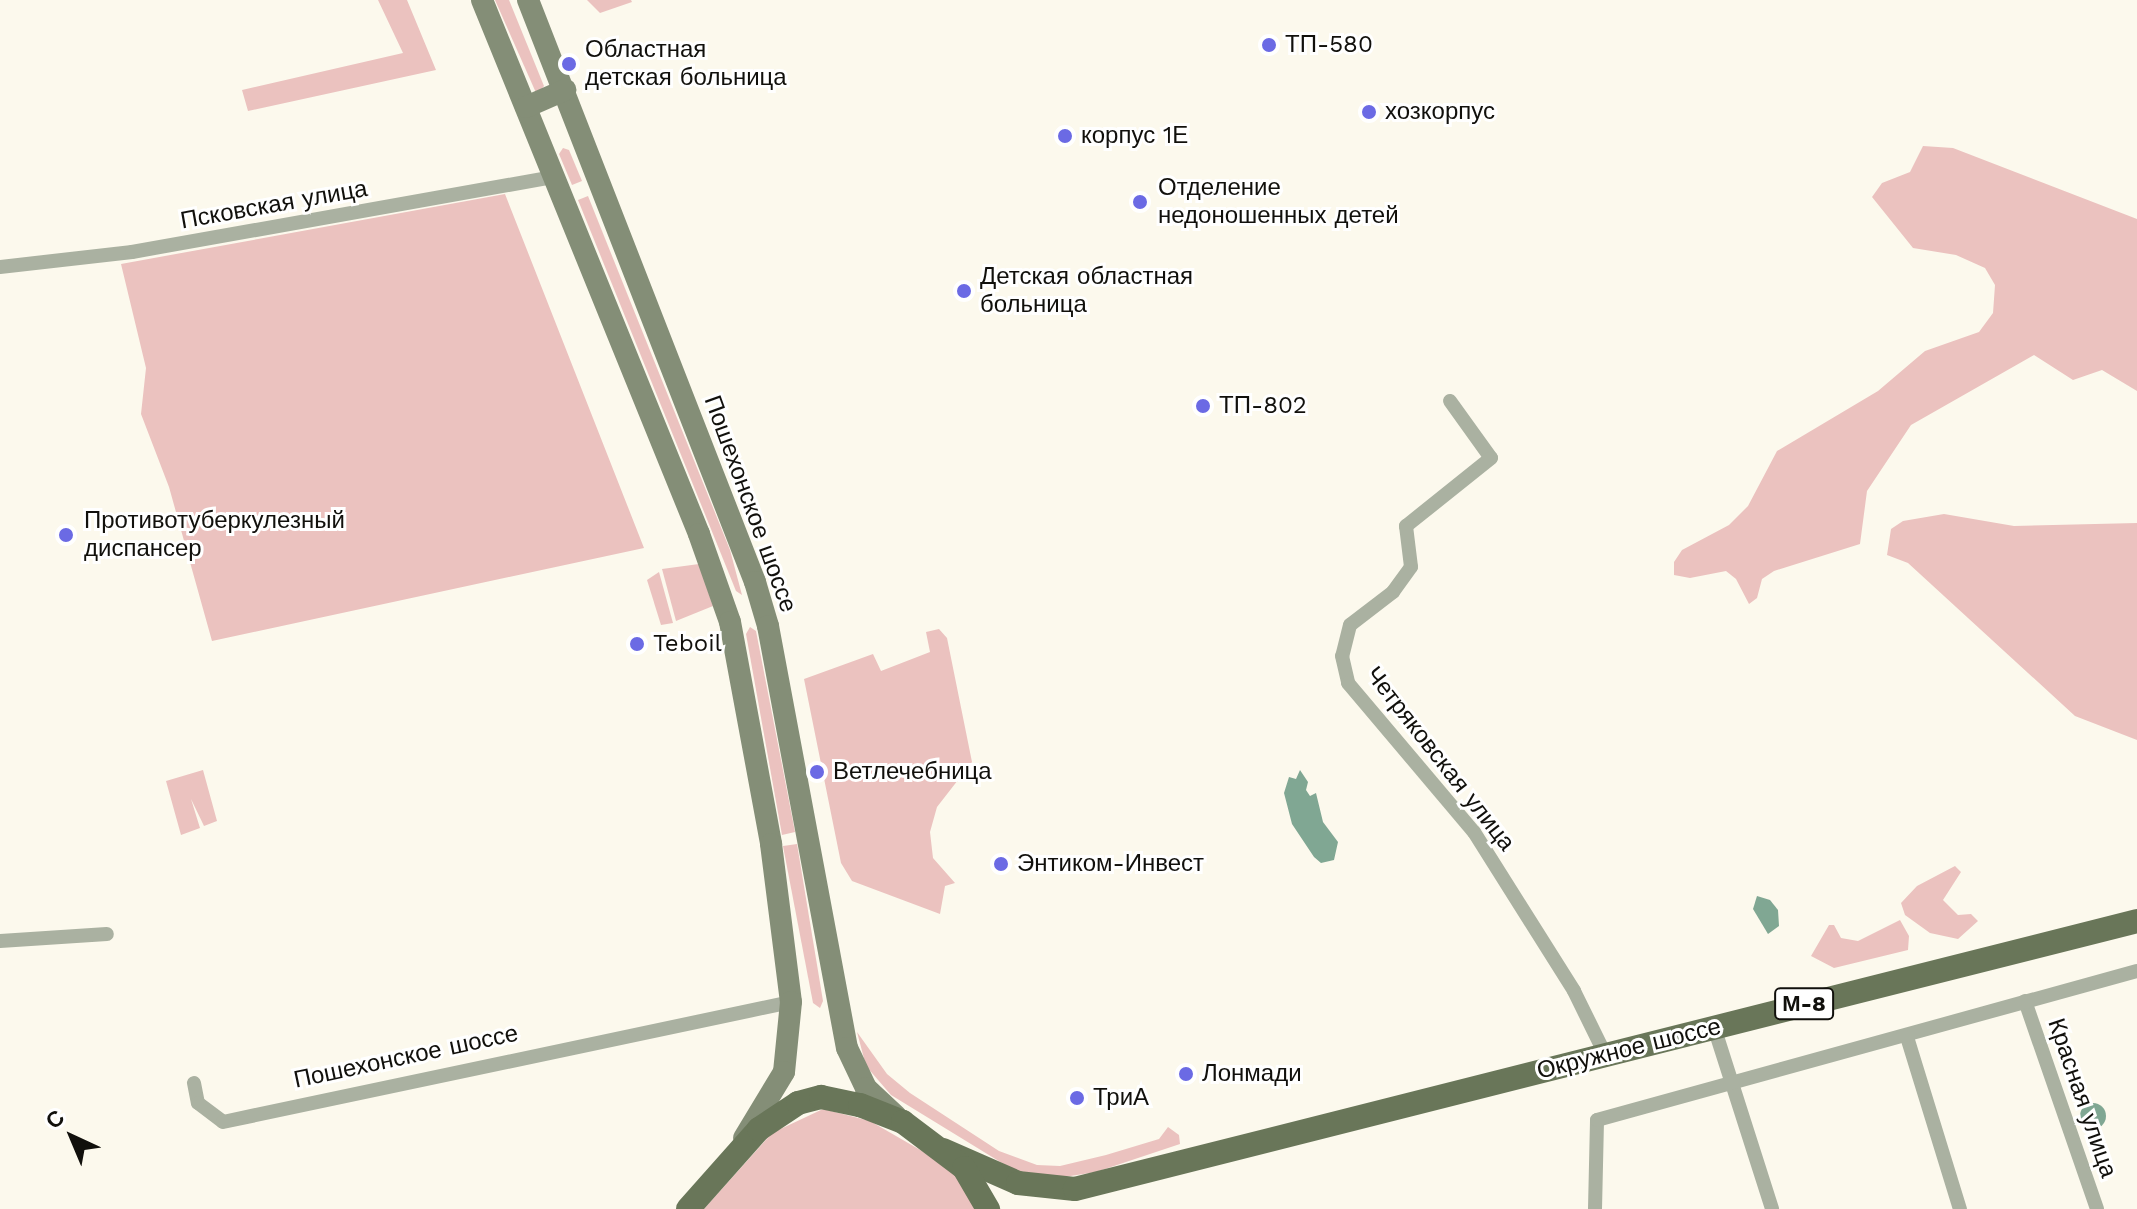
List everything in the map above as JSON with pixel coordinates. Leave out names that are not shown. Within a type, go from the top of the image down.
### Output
[{"type":"main road","points":[[482,0],[730,622],[771,844],[791,1002],[784,1072],[735,1152]]},
{"type":"main road","name":"Пошехонское шоссе","points":[[528,0],[764,610],[844,1039],[866,1088],[903,1122]]},
{"type":"main road","points":[[526,107],[565,90]]},
{"type":"main road","points":[[730,622],[764,610]]},
{"type":"main road","name":"Окружное шоссе","points":[[943,1150],[1046,1190],[1122,1180],[1605,1054],[2137,921]]},
{"type":"main road","name":"Окружное шоссе","points":[[688,1209],[735,1152],[772,1119],[810,1098],[842,1100],[903,1122],[943,1150],[977,1182],[988,1209]]},
{"type":"main road","name":"Окружное шоссе","points":[[1065,1209],[1122,1180]]},
{"type":"street","name":"Псковская улица","points":[[0,267],[132,252],[555,177]]},
{"type":"street","name":"Четряковская улица","points":[[1450,401],[1491,458],[1406,526],[1411,567],[1393,592],[1350,625],[1342,656],[1348,683],[1474,832],[1574,991],[1605,1054]]},
{"type":"street","points":[[0,941],[107,934]]},
{"type":"street","points":[[1595,1209],[1597,1120],[1735,1086],[2137,971]]},
{"type":"street","name":"Красная улица","points":[[2025,1001],[2097,1209]]},
{"type":"street","name":"Пошехонское шоссе","points":[[194,1083],[198,1103],[223,1122],[791,1002]]},
{"type":"street","points":[[1714,1027],[1772,1209]]},
{"type":"street","points":[[1907,1037],[1960,1209]]},
{"type":"shaded area","points":[[378,0],[407,0],[436,70],[248,111],[242,90],[403,53]]},
{"type":"shaded area","points":[[495,0],[509,0],[544,86],[537,95]]},
{"type":"shaded area","points":[[587,0],[631,0],[632,2],[600,13]]},
{"type":"shaded area","points":[[1923,146],[1953,148],[2137,219],[2137,391],[2102,370],[2073,380],[2034,355],[1911,425],[1867,491],[1860,544],[1774,571],[1762,579],[1757,598],[1749,604],[1736,579],[1726,571],[1690,578],[1674,575],[1674,562],[1682,550],[1729,525],[1748,506],[1777,451],[1878,391],[1925,351],[1979,332],[1993,313],[1995,285],[1985,268],[1956,255],[1913,248],[1872,197],[1882,183],[1910,172]]},
{"type":"shaded area","points":[[563,148],[569,150],[582,181],[572,185],[559,154]]},
{"type":"shaded area","points":[[505,194],[644,548],[212,641],[169,487],[141,414],[146,368],[121,264]]},
{"type":"shaded area","points":[[588,196],[730,550],[742,595],[736,591],[578,200]]},
{"type":"shaded area","points":[[1944,514],[2014,526],[2137,523],[2137,740],[2075,716],[1908,563],[1887,555],[1891,529],[1903,521]]},
{"type":"shaded area","points":[[699,564],[713,606],[676,621],[662,569]]},
{"type":"shaded area","points":[[659,572],[673,623],[661,625],[647,580]]},
{"type":"shaded area","points":[[750,627],[756,631],[795,832],[782,835],[746,634]]},
{"type":"shaded area","points":[[939,629],[947,638],[972,762],[937,807],[930,832],[933,858],[955,883],[945,886],[940,914],[852,881],[841,863],[804,679],[873,654],[881,671],[930,652],[926,632]]},
{"type":"shaded area","points":[[203,770],[217,821],[204,826],[191,799],[200,828],[181,835],[166,781]]},
{"type":"shaded area","points":[[1300,770],[1308,782],[1306,790],[1310,796],[1316,793],[1323,822],[1338,842],[1334,860],[1321,863],[1314,857],[1292,824],[1284,793],[1289,777],[1296,779]]},
{"type":"shaded area","points":[[797,844],[823,1001],[820,1008],[813,1003],[783,846]]},
{"type":"shaded area","points":[[1955,866],[1961,872],[1943,900],[1958,915],[1971,914],[1978,921],[1958,939],[1930,933],[1905,915],[1901,903],[1917,886]]},
{"type":"shaded area","points":[[1757,896],[1770,900],[1778,910],[1779,926],[1768,934],[1753,909]]},
{"type":"shaded area","points":[[1900,920],[1909,936],[1908,950],[1834,968],[1811,956],[1829,925],[1834,925],[1841,938],[1858,941]]},
{"type":"shaded area","points":[[857,1032],[887,1074],[910,1093],[999,1151],[1037,1165],[1060,1166],[1106,1155],[1159,1139],[1168,1127],[1179,1135],[1180,1144],[1096,1172],[1064,1177],[1015,1171],[891,1095],[866,1066]]},
{"type":"shaded area","points":[[2093,1103],[2102,1107],[2106,1116],[2102,1125],[2093,1129],[2084,1125],[2080,1116],[2084,1107]]},
{"type":"shaded area","points":[[823,1109],[870,1121],[922,1151],[957,1175],[978,1209],[704,1209],[772,1133]]},
{"type":"place","name":"ТП-580","points":[[1269,45]]},
{"type":"place","name":"Областная детская больница","points":[[569,64]]},
{"type":"place","name":"хозкорпус","points":[[1369,112]]},
{"type":"place","name":"корпус 1Е","points":[[1065,136]]},
{"type":"place","name":"Отделение недоношенных детей","points":[[1140,202]]},
{"type":"place","name":"Детская областная больница","points":[[964,291]]},
{"type":"place","name":"ТП-802","points":[[1203,406]]},
{"type":"place","name":"Противотуберкулезный диспансер","points":[[66,535]]},
{"type":"place","name":"Teboil","points":[[637,644]]},
{"type":"place","name":"Ветлечебница","points":[[817,772]]},
{"type":"place","name":"Энтиком-Инвест","points":[[1001,864]]},
{"type":"place","name":"Лонмади","points":[[1186,1074]]},
{"type":"place","name":"ТриА","points":[[1077,1098]]}]
